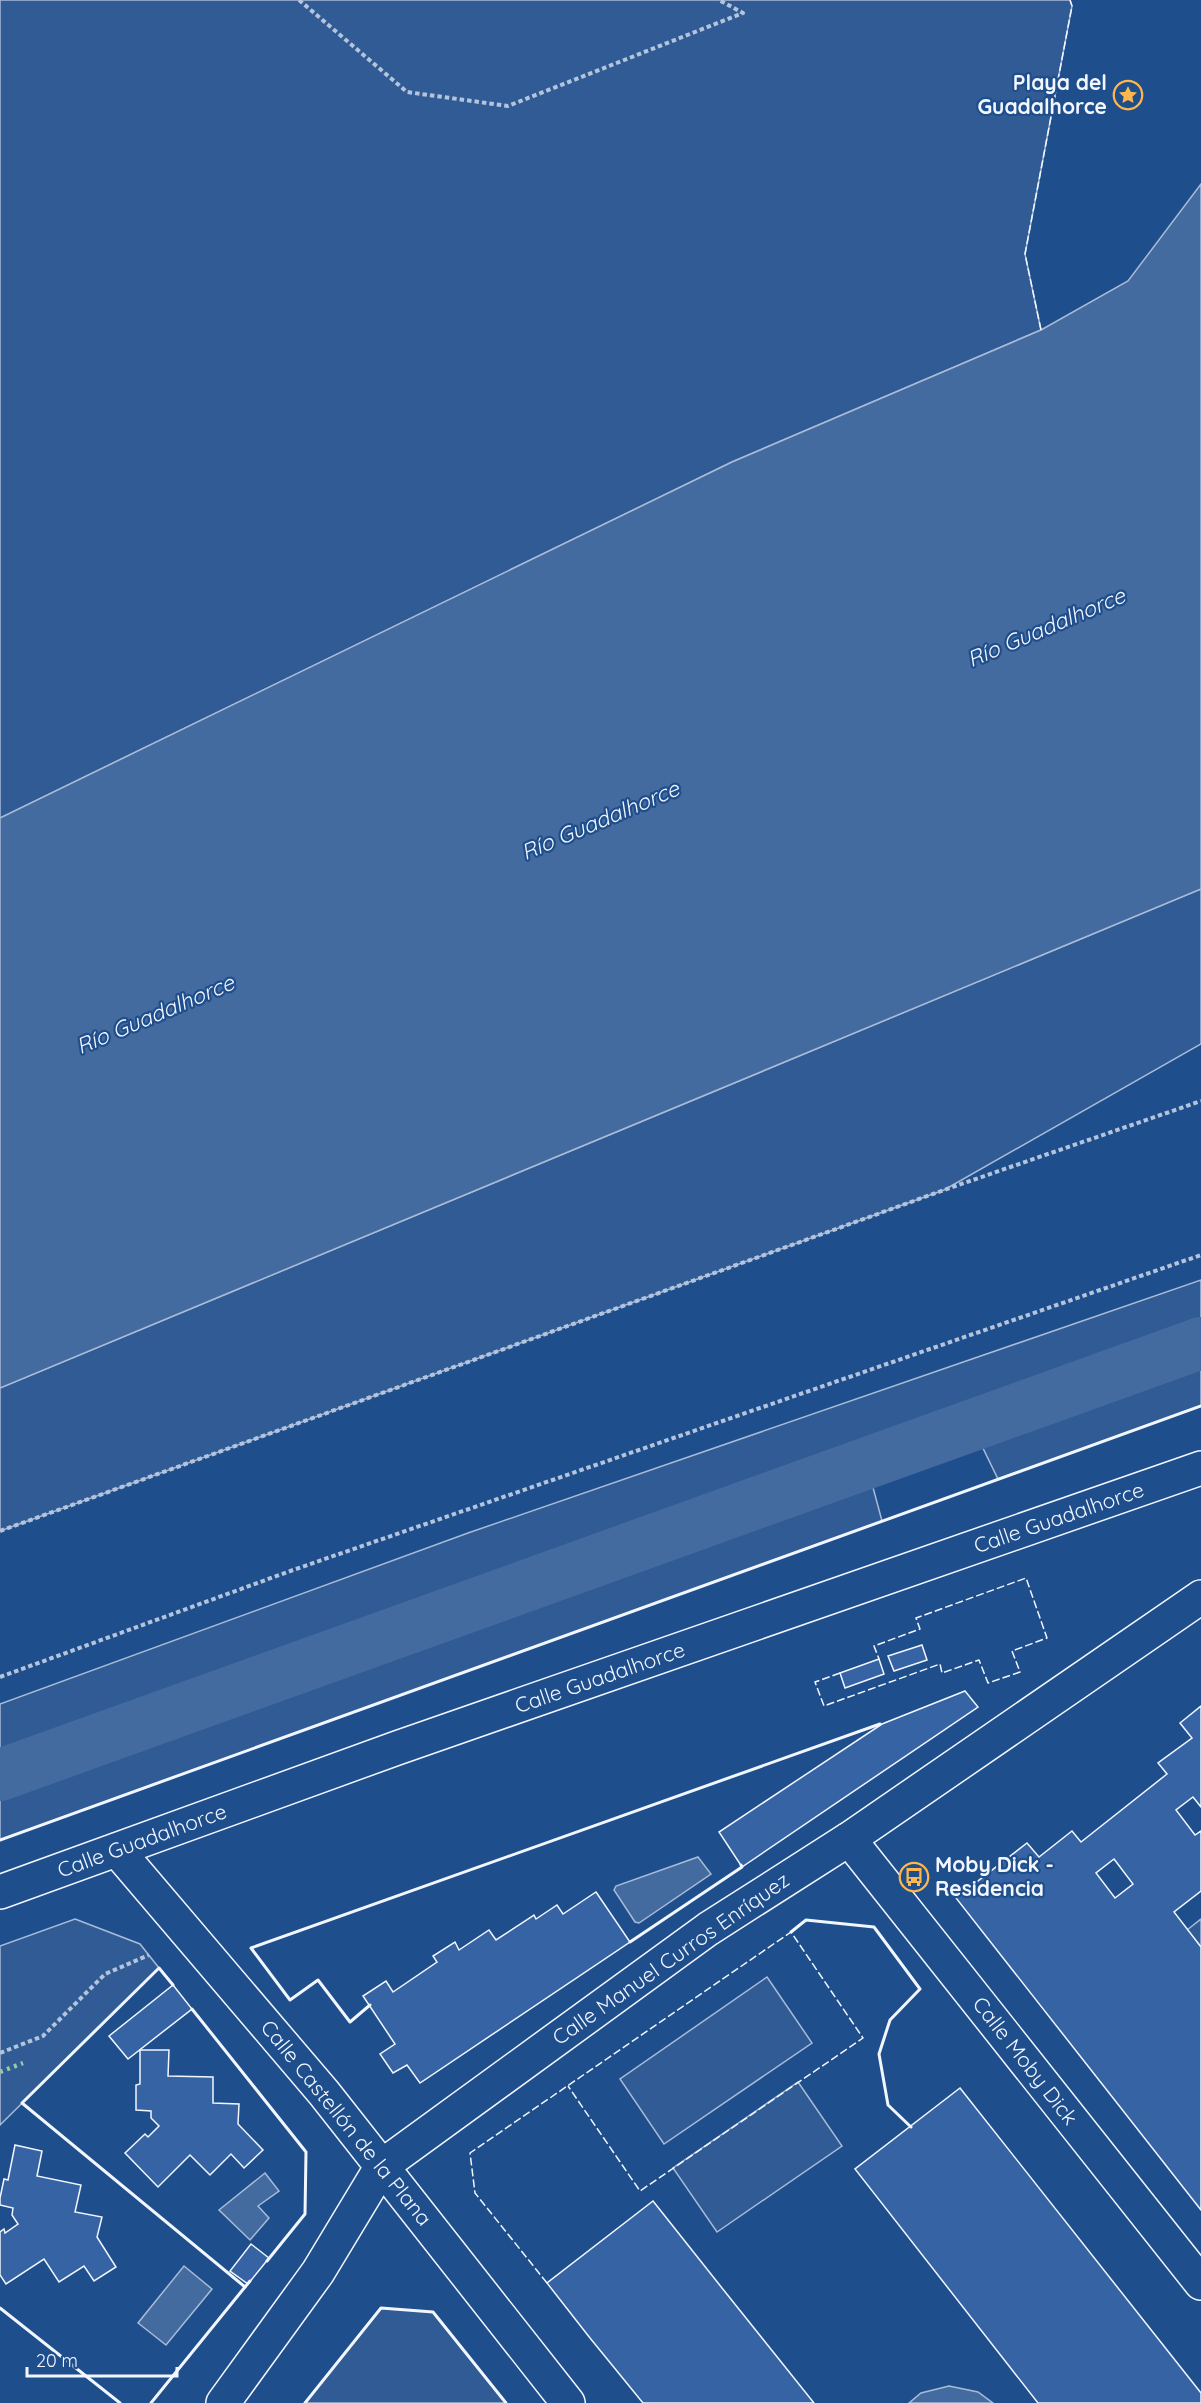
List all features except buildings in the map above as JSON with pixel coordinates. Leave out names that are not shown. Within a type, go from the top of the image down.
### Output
[{"type":"street","name":"Calle Guadalhorce","points":[[0,1892],[397,1748],[1201,1468]]},
{"type":"street","name":"Calle Manuel Curros Enríquez","points":[[223,2403],[318,2272],[382,2166],[708,1929],[849,1839],[1201,1597]]},
{"type":"street","name":"Calle Moby Dick","points":[[849,1839],[1201,2283]]},
{"type":"street","name":"Calle Castellón de la Plana","points":[[117,1850],[324,2093],[568,2403]]},
{"type":"path","points":[[299,0],[407,92],[508,106],[743,13],[719,0]]},
{"type":"path","points":[[0,1532],[944,1190],[1201,1101]]},
{"type":"path","points":[[0,1677],[293,1570],[1201,1255]]},
{"type":"path","points":[[0,2053],[43,2036],[105,1974],[149,1955],[188,1933]]},
{"type":"shaded area","points":[[0,0],[1070,0],[1072,6],[1025,254],[1041,330],[732,462],[0,818]]},
{"type":"shaded area","points":[[1201,889],[1201,1044],[944,1190],[0,1531],[0,1388]]},
{"type":"shaded area","points":[[1201,1280],[1201,1406],[998,1479],[978,1438],[871,1480],[882,1521],[0,1840],[0,1704],[468,1533]]},
{"type":"shaded area","points":[[75,1919],[140,1944],[159,1968],[0,2125],[0,1946]]},
{"type":"shaded area","points":[[1201,1919],[1201,1947],[1187,1930]]},
{"type":"shaded area","points":[[767,1977],[812,2043],[664,2144],[620,2079]]},
{"type":"shaded area","points":[[798,2082],[842,2146],[717,2232],[673,2168]]},
{"type":"shaded area","points":[[381,2308],[433,2312],[506,2403],[305,2403]]},
{"type":"water","name":"Río Guadalhorce","points":[[1201,184],[1201,889],[0,1388],[0,818],[732,462],[1041,330],[1128,281]]},
{"type":"water","points":[[698,1857],[711,1874],[639,1923],[635,1922],[614,1890],[616,1886]]},
{"type":"water","points":[[265,2173],[279,2191],[258,2206],[269,2218],[250,2240],[219,2210]]},
{"type":"water","points":[[184,2266],[212,2289],[166,2345],[138,2323]]},
{"type":"water","points":[[949,2386],[978,2392],[993,2403],[909,2403],[921,2393]]},
{"type":"waterway","points":[[0,1775],[1201,1343]]},
{"type":"hedge","points":[[0,2072],[23,2063]]},
{"type":"fence","points":[[1041,330],[1025,254],[1072,6],[1070,0]]},
{"type":"fence","points":[[840,1673],[815,1682],[824,1706],[940,1664],[942,1673],[979,1660],[988,1683],[1020,1672],[1012,1651],[1047,1638],[1026,1578],[916,1618],[920,1629],[874,1646],[879,1659]]},
{"type":"fence","points":[[547,2283],[475,2193],[470,2153],[791,1932],[863,2038],[640,2191],[568,2086]]},
{"type":"wall","points":[[0,1840],[1201,1406]]},
{"type":"wall","points":[[370,2005],[350,2022],[318,1980],[290,2000],[251,1948],[880,1724]]},
{"type":"wall","points":[[630,1942],[742,1867],[741,1865]]},
{"type":"wall","points":[[791,1932],[806,1920],[874,1927],[920,1989],[890,2020],[879,2054],[888,2105],[911,2127]]},
{"type":"wall","points":[[173,1985],[159,1968],[22,2103],[245,2287],[250,2281]]},
{"type":"wall","points":[[192,2009],[306,2152],[305,2214],[267,2261]]},
{"type":"wall","points":[[151,2403],[245,2287]]},
{"type":"wall","points":[[0,2308],[120,2403]]},
{"type":"wall","points":[[305,2403],[381,2308],[433,2312],[506,2403]]},
{"type":"place","name":"Playa del Guadalhorce","points":[[1128,95]]},
{"type":"place","name":"Moby Dick - Residencia","points":[[914,1877]]}]
